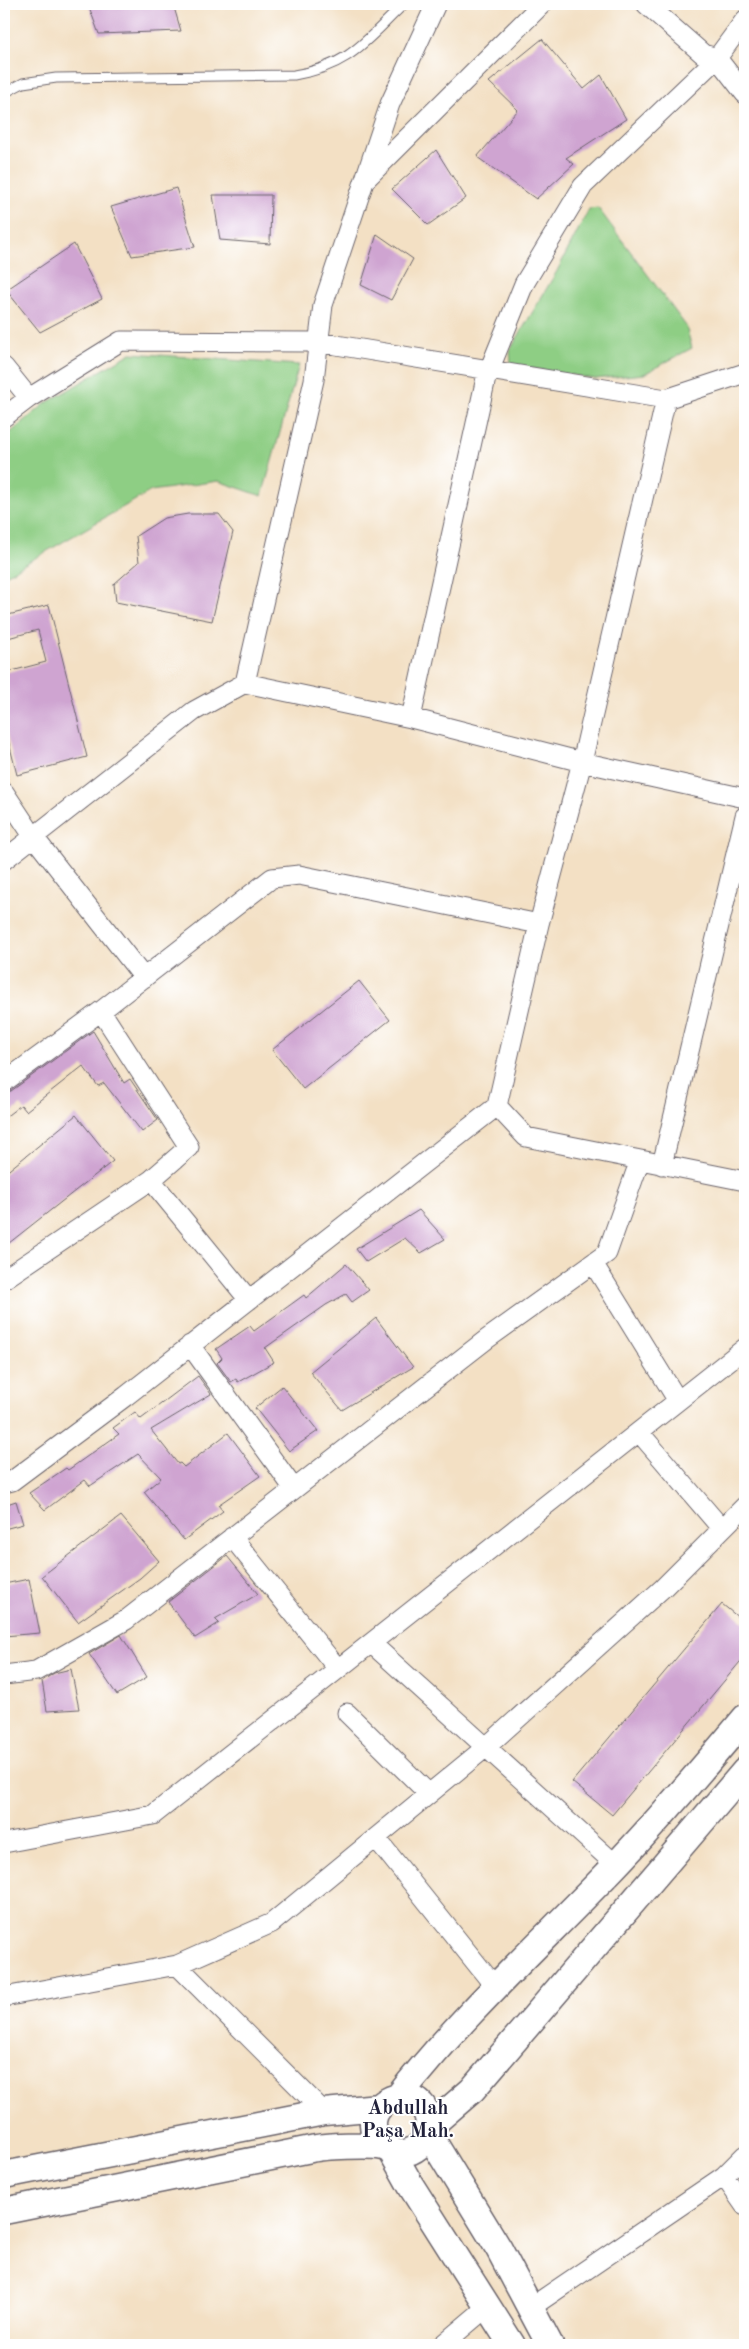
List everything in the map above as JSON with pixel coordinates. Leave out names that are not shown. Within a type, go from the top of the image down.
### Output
[{"type":"main road","points":[[512,2345],[387,2149],[376,2138],[372,2128],[374,2116],[616,1865],[745,1718]]},
{"type":"main road","points":[[428,2131],[472,2090],[745,1771]]},
{"type":"main road","points":[[4,2175],[324,2112],[409,2098],[419,2103],[426,2112],[429,2122],[428,2131],[422,2143],[414,2150],[403,2153],[387,2149],[320,2147],[4,2211]]},
{"type":"main road","points":[[428,2131],[498,2249],[550,2345]]},
{"type":"street","points":[[245,683],[314,380],[323,305],[390,104],[436,4]]},
{"type":"street","points":[[364,182],[542,4]]},
{"type":"street","points":[[646,4],[703,54],[717,58],[745,94]]},
{"type":"street","points":[[411,718],[490,370],[524,284],[583,186],[717,58],[745,20]]},
{"type":"street","points":[[4,416],[29,398],[121,341],[318,342],[666,398],[745,373]]},
{"type":"street","points":[[4,367],[29,398]]},
{"type":"street","points":[[4,1483],[12,1481],[249,1300],[497,1106],[539,924],[582,762],[666,398]]},
{"type":"street","points":[[4,860],[194,712],[245,683],[411,718],[582,762],[745,798]]},
{"type":"street","points":[[4,792],[33,836],[144,978]]},
{"type":"street","points":[[662,1164],[745,816]]},
{"type":"street","points":[[4,1082],[101,1011],[272,878],[299,875],[539,924]]},
{"type":"street","points":[[4,1279],[151,1180],[189,1147],[101,1011]]},
{"type":"street","points":[[497,1106],[526,1137],[745,1181]]},
{"type":"street","points":[[4,1675],[36,1671],[126,1620],[486,1339],[607,1253],[640,1160]]},
{"type":"street","points":[[151,1180],[249,1300]]},
{"type":"street","points":[[594,1263],[678,1401]]},
{"type":"street","points":[[190,1345],[294,1489]]},
{"type":"street","points":[[4,1843],[153,1815],[745,1348]]},
{"type":"street","points":[[639,1432],[722,1529]]},
{"type":"street","points":[[4,1997],[178,1965],[272,1922],[485,1748],[663,1588],[745,1506]]},
{"type":"street","points":[[232,1537],[338,1669]]},
{"type":"street","points":[[371,1643],[616,1865]]},
{"type":"street","points":[[347,1713],[429,1794]]},
{"type":"street","points":[[376,1838],[496,1988]]},
{"type":"street","points":[[178,1965],[324,2112]]},
{"type":"street","points":[[530,2308],[724,2176],[745,2155]]},
{"type":"street","points":[[724,2176],[745,2206]]},
{"type":"street","points":[[442,2345],[487,2307]]},
{"type":"lane","points":[[4,93],[23,84],[56,78],[294,75],[310,72],[351,55],[404,4]]},
{"type":"green space","points":[[598,208],[686,326],[692,348],[644,374],[595,379],[511,365],[510,350],[557,271],[589,209]]},
{"type":"green space","points":[[131,353],[299,365],[262,496],[218,481],[151,491],[4,576],[4,438],[46,403]]},
{"type":"building","points":[[88,4],[173,4],[181,31],[99,34]]},
{"type":"building","points":[[542,39],[584,89],[601,75],[626,119],[566,158],[574,164],[536,199],[477,157],[518,110],[489,82]]},
{"type":"building","points":[[436,150],[466,198],[428,225],[392,189]]},
{"type":"building","points":[[176,188],[195,247],[132,256],[111,207]]},
{"type":"building","points":[[213,195],[271,195],[270,244],[220,240]]},
{"type":"building","points":[[377,234],[413,259],[391,300],[361,285]]},
{"type":"building","points":[[74,244],[102,299],[40,332],[6,290]]},
{"type":"building","points":[[188,514],[219,514],[233,532],[212,621],[116,602],[114,584],[139,562],[136,536],[164,518]]},
{"type":"building","points":[[49,605],[87,757],[17,775],[4,723],[4,673],[46,662],[38,630],[4,639],[4,616]]},
{"type":"building","points":[[359,981],[390,1020],[303,1089],[272,1050]]},
{"type":"building","points":[[93,1031],[124,1083],[130,1079],[158,1120],[142,1132],[104,1083],[98,1086],[83,1066],[26,1111],[21,1105],[4,1118],[4,1094],[11,1091]]},
{"type":"building","points":[[76,1115],[113,1161],[4,1247],[4,1174]]},
{"type":"building","points":[[419,1210],[445,1239],[421,1253],[405,1238],[366,1262],[356,1249]]},
{"type":"building","points":[[346,1264],[369,1290],[352,1302],[346,1294],[326,1305],[265,1348],[274,1362],[238,1382],[236,1379],[231,1382],[217,1363],[222,1358],[216,1349],[250,1326],[254,1331],[304,1295],[306,1298]]},
{"type":"building","points":[[376,1318],[413,1367],[342,1410],[310,1372]]},
{"type":"building","points":[[198,1376],[211,1394],[151,1430],[178,1464],[180,1463],[184,1467],[228,1433],[260,1476],[218,1505],[223,1511],[184,1540],[144,1492],[161,1478],[138,1454],[90,1486],[85,1480],[45,1510],[29,1493],[66,1468],[68,1470],[119,1434],[113,1428],[135,1412],[141,1419]]},
{"type":"building","points":[[282,1386],[318,1431],[289,1451],[255,1408]]},
{"type":"building","points":[[16,1501],[23,1524],[4,1529],[4,1505]]},
{"type":"building","points":[[121,1516],[159,1561],[140,1578],[78,1622],[42,1576]]},
{"type":"building","points":[[227,1556],[258,1594],[215,1619],[219,1623],[195,1638],[168,1602]]},
{"type":"building","points":[[29,1579],[40,1633],[4,1636],[4,1584]]},
{"type":"building","points":[[722,1604],[745,1623],[745,1656],[612,1815],[572,1782]]},
{"type":"building","points":[[121,1635],[147,1677],[117,1695],[89,1654]]},
{"type":"building","points":[[71,1669],[79,1709],[47,1711],[42,1681],[54,1673]]},
{"type":"district","name":"Abdullah Paşa Mah.","points":[[408,2120]]}]
